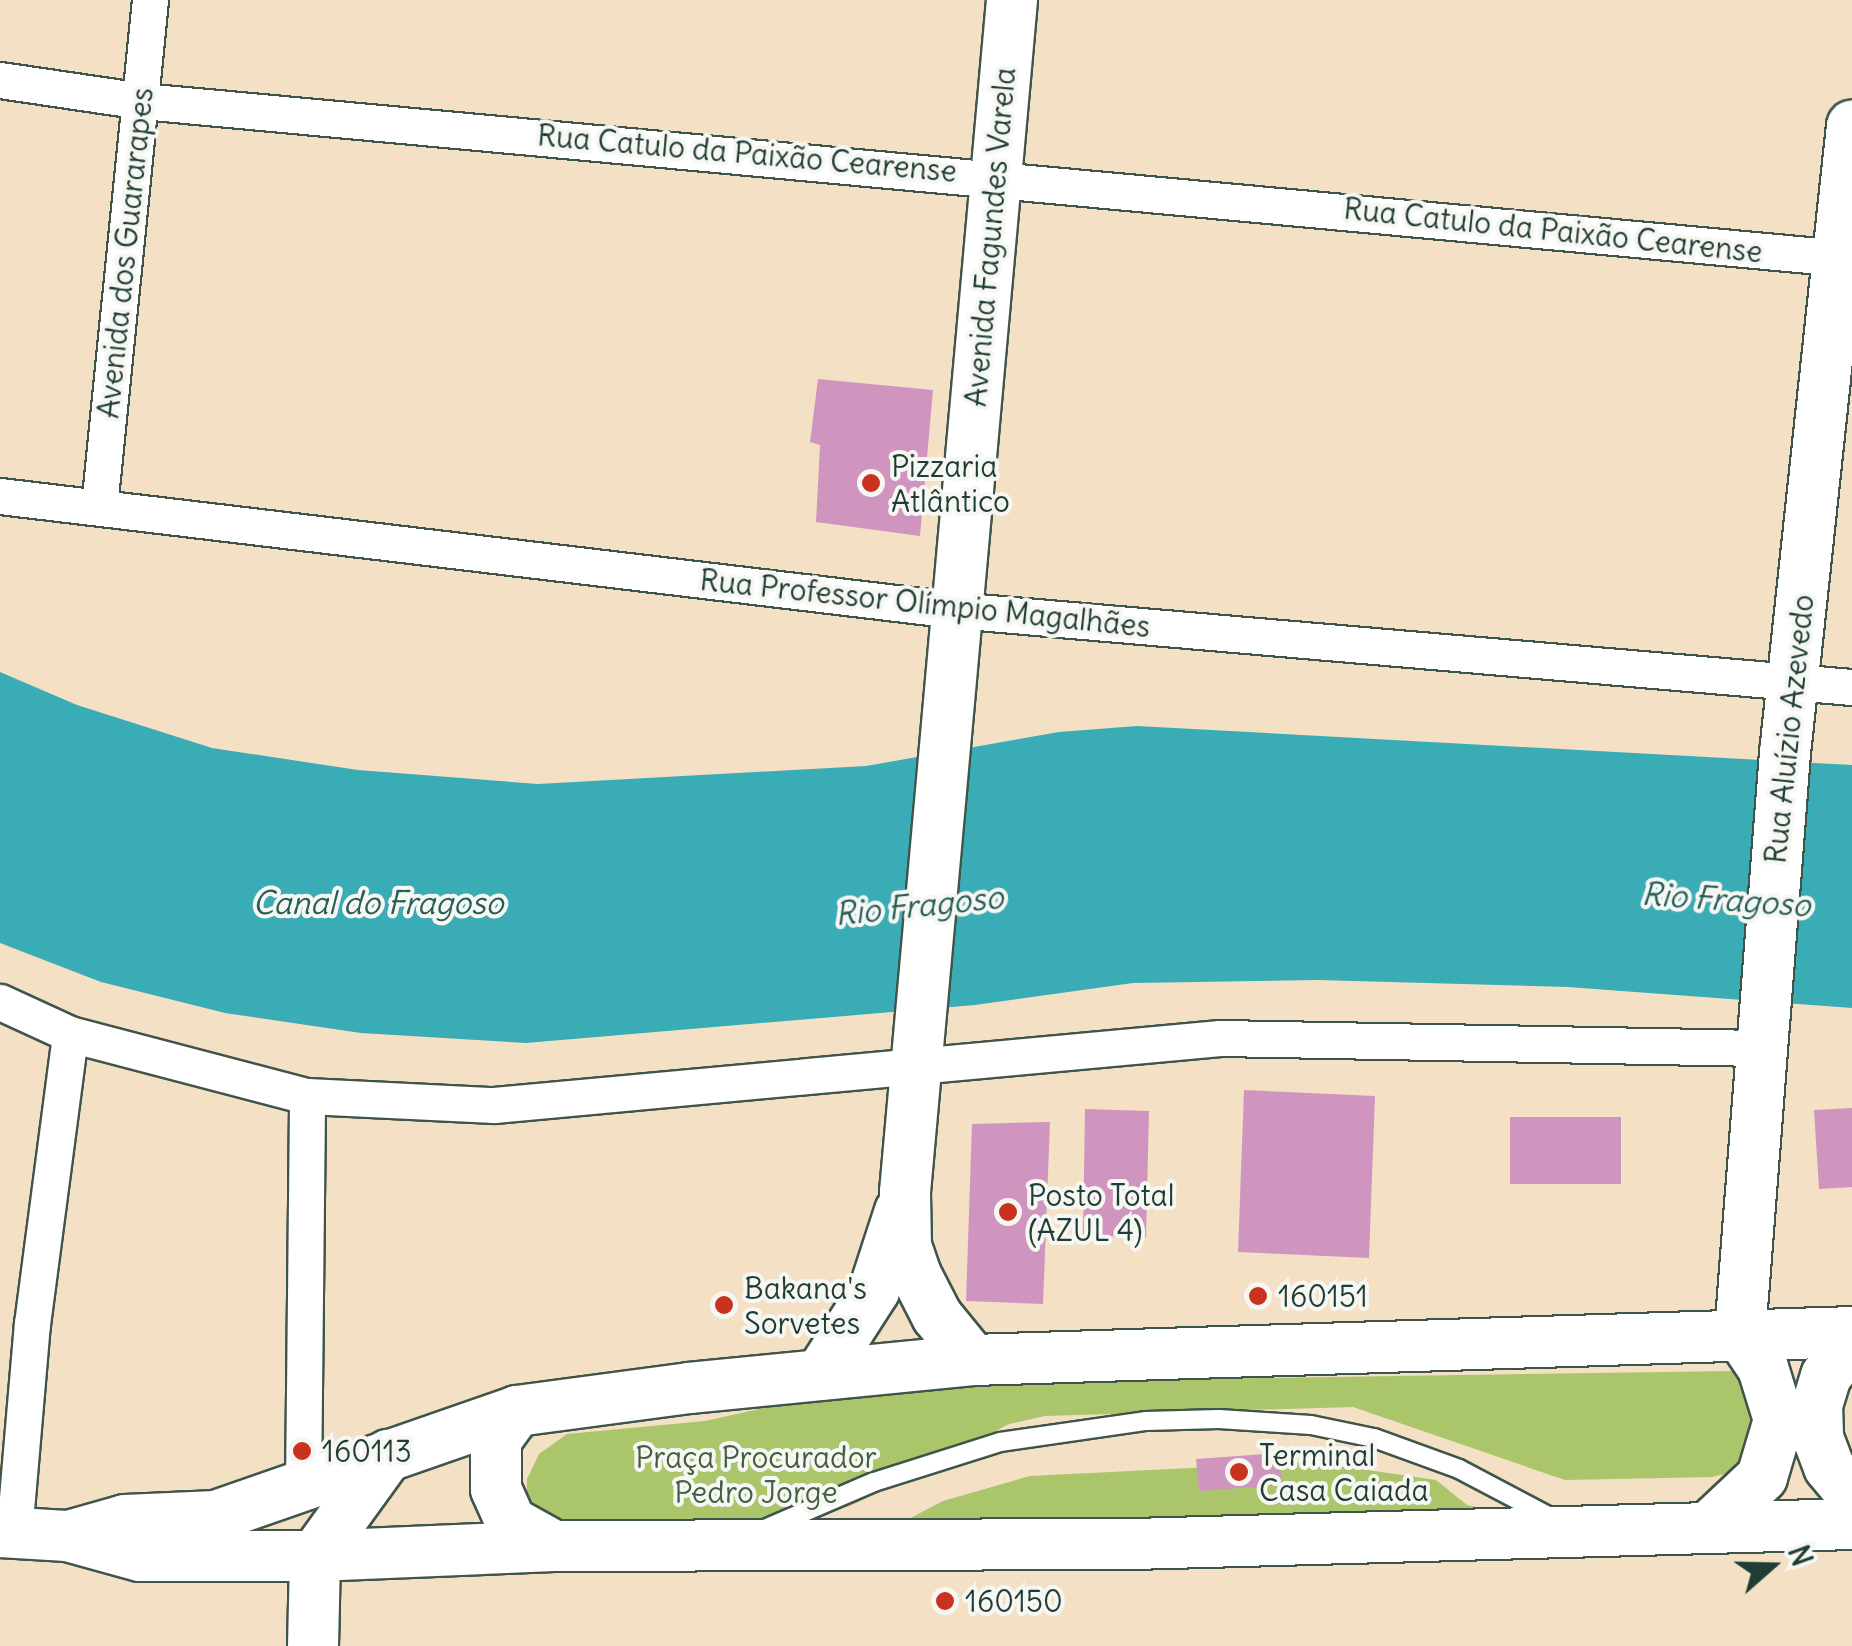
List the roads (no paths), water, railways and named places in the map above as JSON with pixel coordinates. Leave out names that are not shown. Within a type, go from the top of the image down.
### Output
[{"type":"main road","name":"Avenida Fagundes Varela","points":[[972,1360],[937,1316],[916,1275],[906,1246],[905,1192],[954,610],[1012,0]]},
{"type":"main road","name":"Rua Aluízio Azevedo","points":[[1740,1334],[1784,754],[1845,259],[1852,126]]},
{"type":"main road","name":"Avenida Fagundes Varela","points":[[820,1375],[874,1290],[905,1192]]},
{"type":"main road","points":[[68,1536],[124,1520],[216,1516],[517,1410],[820,1375],[972,1360],[1852,1332]]},
{"type":"main road","points":[[1712,1524],[1762,1477],[1780,1420],[1763,1368],[1740,1334]]},
{"type":"main road","points":[[1852,1344],[1826,1376],[1817,1406],[1818,1438],[1829,1468],[1852,1494]]},
{"type":"main road","points":[[517,1410],[496,1440],[496,1489],[511,1522],[554,1546]]},
{"type":"main road","points":[[312,1646],[315,1556],[390,1454]]},
{"type":"main road","points":[[7,1532],[68,1536],[140,1556],[315,1556],[554,1546],[1151,1544],[1712,1524],[1852,1524]]},
{"type":"street","name":"Avenida dos Guararapes","points":[[100,506],[150,0]]},
{"type":"street","name":"Rua Catulo da Paixão Cearense","points":[[0,80],[142,101],[997,175],[1845,259]]},
{"type":"street","name":"Rua Professor Olímpio Magalhães","points":[[0,496],[954,610],[1852,687]]},
{"type":"street","points":[[0,1002],[70,1034],[307,1096],[494,1105],[918,1040],[1220,1038],[1759,1048]]},
{"type":"street","points":[[7,1532],[70,1034]]},
{"type":"street","points":[[303,1487],[307,1096]]},
{"type":"lane","points":[[730,1544],[972,1448],[1059,1432],[1219,1419],[1310,1425],[1387,1442],[1458,1470],[1574,1530]]},
{"type":"water","name":"Canal do Fragoso","points":[[0,672],[77,705],[212,748],[358,770],[538,784],[866,766],[1059,732],[1137,726],[1852,765],[1852,1008],[1568,987],[1318,980],[1133,983],[975,1005],[526,1043],[361,1033],[225,1013],[101,982],[0,943]]},
{"type":"place","name":"Pizzaria Atlântico","points":[[871,483]]},
{"type":"place","name":"Posto Total (AZUL 4)","points":[[1008,1212]]},
{"type":"place","name":"160151","points":[[1258,1296]]},
{"type":"place","name":"Bakana's Sorvetes","points":[[724,1305]]},
{"type":"place","name":"160113","points":[[302,1451]]},
{"type":"place","name":"Terminal Casa Caiada","points":[[1239,1472]]},
{"type":"place","name":"160150","points":[[945,1601]]},
{"type":"water label","name":"Rio Fragoso","points":[[1726,900]]},
{"type":"water label","name":"Rio Fragoso","points":[[919,906]]},
{"type":"park label","name":"Praça Procurador Pedro Jorge","points":[[756,1474]]}]
